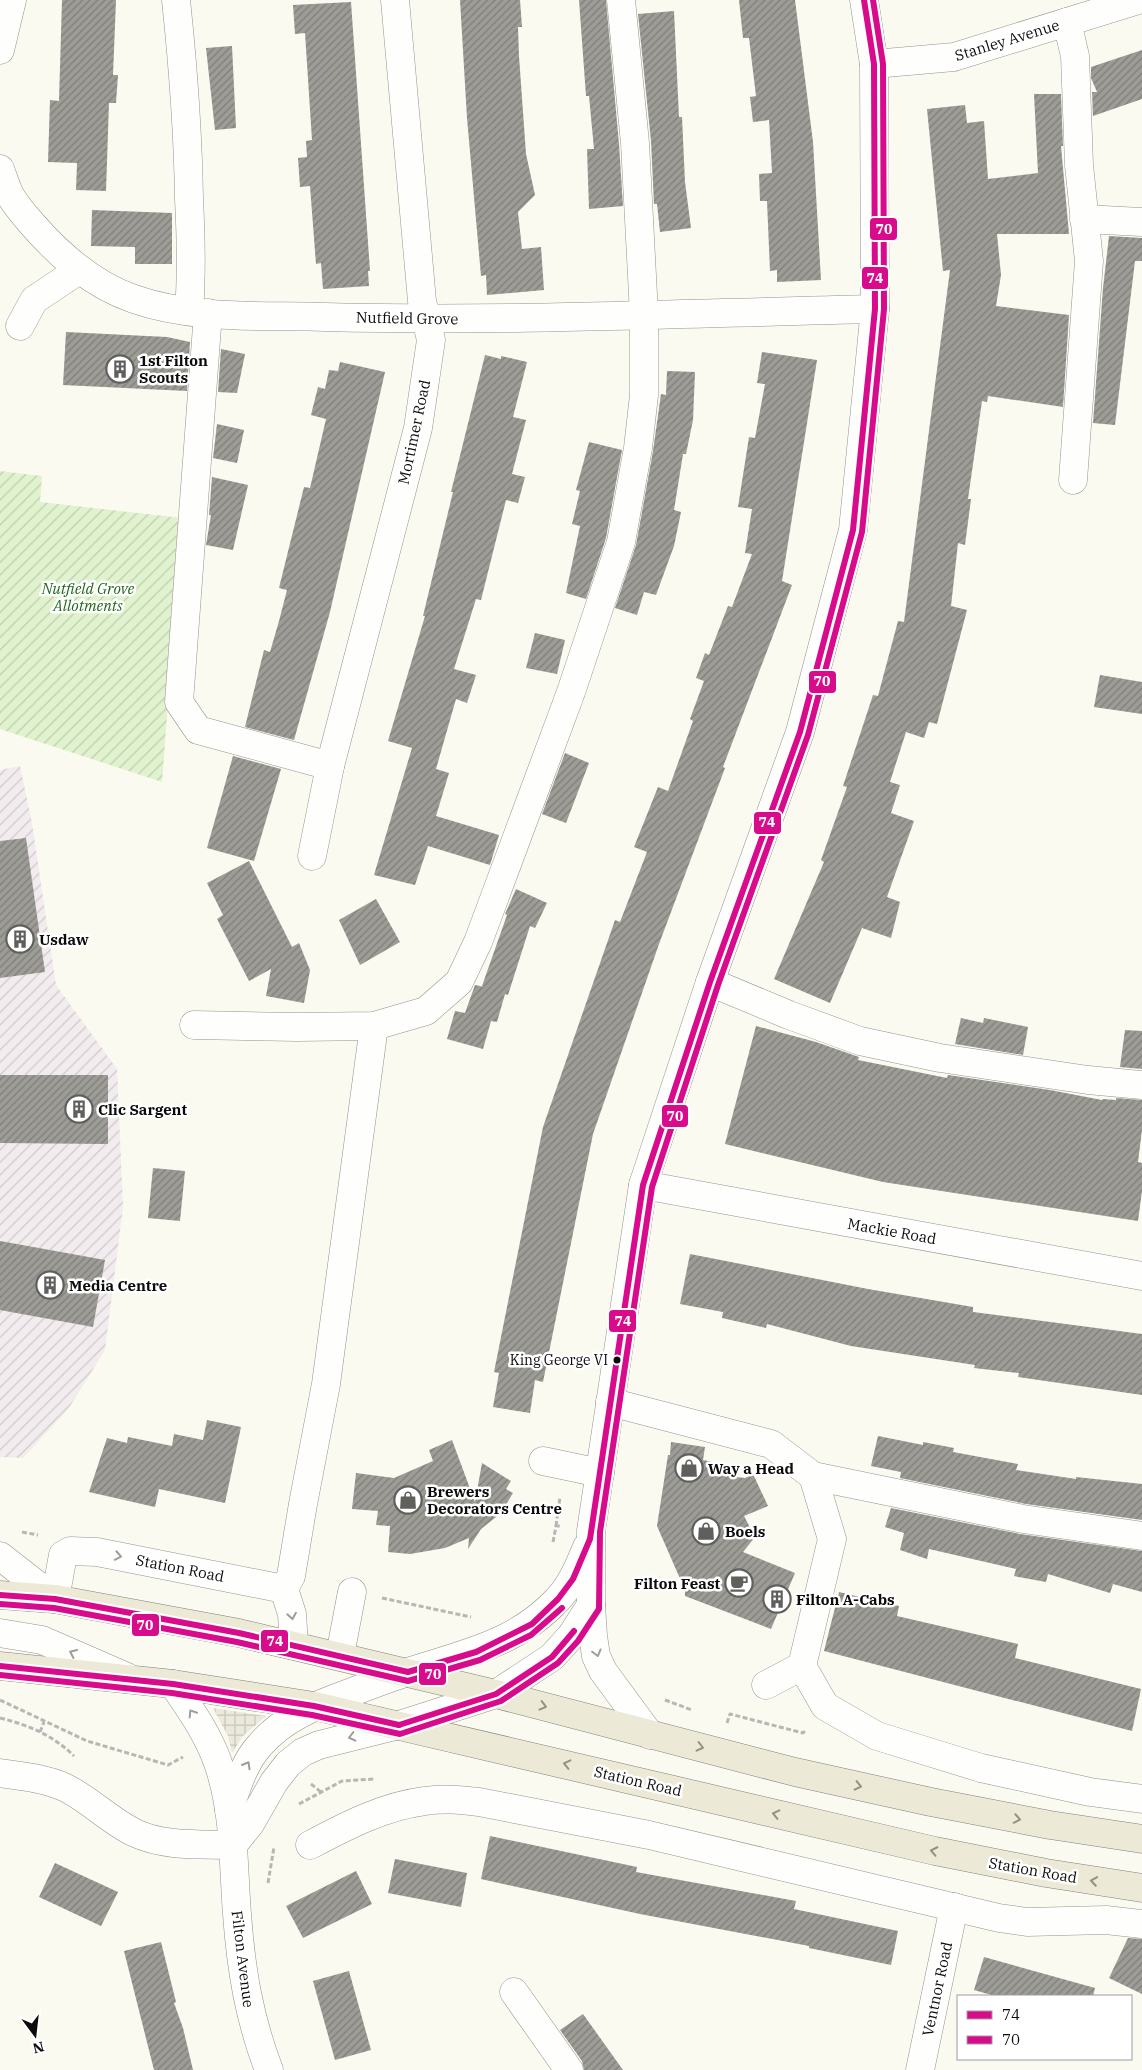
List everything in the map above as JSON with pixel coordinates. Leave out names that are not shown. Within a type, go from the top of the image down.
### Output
[{"type":"main road","points":[[0,1595],[54,1599],[294,1645],[496,1694],[795,1772],[931,1802],[1050,1825],[1142,1839]]},
{"type":"main road","name":"Station Road","points":[[0,1666],[173,1684],[314,1706],[934,1851],[1046,1873],[1142,1888]]},
{"type":"street","points":[[0,50],[12,0]]},
{"type":"street","points":[[176,0],[183,66],[192,274],[198,312],[179,702],[198,730],[330,766]]},
{"type":"street","name":"Mortimer Road","points":[[312,856],[330,766],[418,428],[431,340],[422,301],[395,0]]},
{"type":"street","points":[[194,1025],[298,1028],[374,1026],[426,1011],[459,982],[478,942],[571,692],[621,542],[638,448],[644,394],[644,314],[635,143],[621,0]]},
{"type":"street","name":"Filton Avenue","points":[[650,1734],[603,1671],[596,1656],[591,1605],[591,1535],[643,1185],[710,982],[800,732],[853,530],[875,309],[874,64],[864,0]]},
{"type":"street","name":"Stanley Avenue","points":[[874,64],[954,57],[1073,14],[1138,0]]},
{"type":"street","points":[[1073,14],[1078,165],[1088,261],[1073,480]]},
{"type":"street","name":"Nutfield Grove","points":[[0,169],[10,195],[22,211],[51,246],[79,270],[109,290],[135,300],[166,308],[198,312],[427,320],[875,309]]},
{"type":"street","points":[[1084,219],[1142,222]]},
{"type":"street","points":[[20,326],[34,300],[79,270]]},
{"type":"street","points":[[710,982],[789,1015],[860,1040],[949,1059],[1088,1080],[1142,1085]]},
{"type":"street","points":[[294,1645],[292,1614],[284,1589],[291,1576],[326,1384],[374,1026]]},
{"type":"street","name":"Mackie Road","points":[[643,1185],[1142,1276]]},
{"type":"street","points":[[610,1402],[771,1444],[813,1476],[1023,1519],[1142,1536]]},
{"type":"street","points":[[543,1460],[600,1473]]},
{"type":"street","points":[[813,1476],[832,1539],[802,1666],[825,1706],[877,1736],[981,1768],[1090,1792],[1142,1799]]},
{"type":"street","name":"Filton Avenue","points":[[229,1810],[240,1776],[259,1745],[314,1706],[408,1672],[476,1652],[532,1624],[558,1599],[568,1586],[591,1535]]},
{"type":"street","name":"Station Road","points":[[54,1599],[63,1555],[70,1551],[97,1552],[284,1589]]},
{"type":"street","points":[[0,1556],[54,1599]]},
{"type":"street","points":[[340,1655],[352,1592]]},
{"type":"street","points":[[0,1773],[51,1782],[66,1788],[134,1833],[149,1838],[170,1843],[233,1845],[250,1824],[274,1782],[288,1764],[303,1752],[319,1745],[400,1725],[496,1694],[552,1657],[570,1636],[591,1605]]},
{"type":"street","name":"Station Road","points":[[0,1633],[42,1640],[133,1680]]},
{"type":"street","points":[[766,1685],[802,1666]]},
{"type":"street","name":"Filton Avenue","points":[[173,1684],[210,1744],[218,1764],[229,1810],[237,1915],[246,1994],[253,2028],[269,2070]]},
{"type":"street","points":[[310,1845],[368,1816],[396,1807],[425,1801],[453,1800],[479,1802],[649,1835],[999,1918],[1027,1922],[1106,1920],[1142,1924]]},
{"type":"street","name":"Ventnor Road","points":[[920,2070],[954,1907]]},
{"type":"street","points":[[514,1992],[569,2070]]},
{"type":"path","points":[[551,1550],[556,1526],[591,1535]]},
{"type":"path","points":[[352,1592],[474,1618]]},
{"type":"path","points":[[663,1699],[693,1711]]},
{"type":"path","points":[[0,1700],[87,1741],[168,1765],[185,1756]]},
{"type":"path","points":[[718,1720],[727,1723],[730,1714],[803,1733],[825,1706]]},
{"type":"path","points":[[40,1732],[44,1722]]},
{"type":"shaded area","points":[[20,766],[32,823],[56,985],[117,1069],[123,1207],[105,1350],[69,1408],[23,1458],[0,1457],[0,770]]},
{"type":"shaded area","points":[[213,1708],[266,1716],[243,1736],[232,1753],[228,1736]]},
{"type":"green space","name":"Nutfield Grove Allotments","points":[[0,471],[42,476],[40,502],[182,518],[162,782],[0,729]]},
{"type":"building","points":[[62,0],[116,0],[113,75],[118,75],[116,103],[109,103],[106,191],[76,190],[77,163],[48,162],[50,100],[59,101]]},
{"type":"building","points":[[460,0],[520,0],[522,27],[518,27],[519,56],[526,154],[535,195],[518,212],[522,249],[541,247],[544,290],[487,295],[486,275],[481,276],[467,118]]},
{"type":"building","points":[[579,0],[606,0],[623,206],[589,209],[587,149],[594,149],[589,96],[586,96]]},
{"type":"building","points":[[739,0],[795,0],[813,142],[821,280],[777,282],[777,270],[770,271],[767,201],[760,201],[759,174],[772,173],[769,120],[753,122],[750,97],[756,96],[749,38],[743,38]]},
{"type":"building","points":[[351,2],[370,271],[368,271],[369,286],[323,289],[321,263],[316,264],[310,186],[300,187],[298,158],[307,157],[306,141],[312,140],[305,33],[295,34],[293,5]]},
{"type":"building","points":[[674,11],[679,117],[682,117],[685,182],[691,228],[660,232],[657,204],[654,204],[651,141],[638,14]]},
{"type":"building","points":[[232,46],[236,128],[215,130],[206,48]]},
{"type":"building","points":[[1142,50],[1142,99],[1093,116],[1092,92],[1097,92],[1091,78],[1091,67]]},
{"type":"building","points":[[1034,94],[1061,94],[1063,146],[1061,146],[1069,234],[997,234],[1001,275],[996,306],[1069,315],[1063,407],[988,396],[987,402],[982,401],[968,499],[971,499],[965,545],[958,543],[951,606],[967,610],[937,724],[929,722],[924,738],[906,732],[890,782],[900,785],[891,813],[914,821],[887,897],[900,902],[891,938],[862,928],[830,1003],[774,979],[824,862],[821,860],[847,787],[843,786],[873,695],[878,696],[898,621],[904,622],[950,270],[943,271],[927,109],[965,105],[967,123],[984,121],[988,179],[1038,173]]},
{"type":"building","points":[[92,210],[172,213],[172,264],[135,264],[135,247],[91,246]]},
{"type":"building","points":[[1109,236],[1142,238],[1142,261],[1135,261],[1115,425],[1093,423],[1103,288]]},
{"type":"building","name":"1st Filton Scouts","points":[[66,332],[167,337],[190,342],[187,391],[63,385]]},
{"type":"building","points":[[221,349],[245,354],[237,393],[218,392]]},
{"type":"building","points":[[762,352],[817,360],[782,581],[792,585],[723,767],[725,768],[659,944],[593,1134],[543,1382],[535,1380],[530,1413],[493,1407],[499,1373],[494,1372],[543,1127],[615,920],[620,922],[647,852],[634,847],[658,787],[668,791],[693,721],[690,719],[704,681],[696,678],[705,653],[709,655],[728,606],[732,607],[752,554],[745,553],[752,509],[738,507],[749,437],[755,438],[765,384],[757,383]]},
{"type":"building","points":[[485,355],[501,359],[501,356],[527,362],[513,417],[526,420],[512,474],[525,477],[518,503],[506,500],[481,600],[476,599],[454,669],[476,675],[467,703],[456,699],[436,769],[449,773],[436,816],[499,835],[490,865],[428,846],[415,885],[374,875],[412,748],[388,741],[425,616],[423,616],[453,492],[451,492]]},
{"type":"building","points":[[340,362],[385,372],[330,612],[294,740],[245,727],[264,650],[270,652],[279,621],[287,590],[279,588],[304,487],[310,488],[326,419],[311,415],[318,387],[325,389],[329,370],[338,371]]},
{"type":"building","points":[[667,371],[695,372],[693,420],[686,454],[683,454],[674,510],[681,512],[674,546],[656,595],[644,592],[637,615],[615,608],[636,545],[661,394],[666,395]]},
{"type":"building","points":[[217,424],[244,430],[237,463],[213,458]]},
{"type":"building","points":[[589,442],[622,450],[606,538],[586,599],[566,593],[580,526],[572,524],[580,491],[576,490]]},
{"type":"building","points":[[212,477],[248,485],[233,550],[206,545],[211,515],[209,515]]},
{"type":"building","points":[[535,633],[565,640],[557,674],[526,668]]},
{"type":"building","points":[[1100,675],[1142,682],[1142,714],[1094,707]]},
{"type":"building","points":[[565,753],[589,763],[566,823],[542,814]]},
{"type":"building","points":[[233,756],[281,769],[254,861],[207,848]]},
{"type":"building","points":[[26,838],[45,972],[0,978],[0,841]]},
{"type":"building","points":[[249,861],[292,947],[299,943],[310,970],[304,1003],[266,996],[271,969],[249,981],[217,919],[223,915],[207,883]]},
{"type":"building","points":[[516,889],[547,903],[535,928],[530,926],[508,995],[505,994],[497,1022],[491,1021],[483,1049],[447,1039],[455,1011],[465,1013],[475,985],[485,987],[482,986],[507,915],[505,914]]},
{"type":"building","points":[[376,899],[400,942],[360,965],[339,920]]},
{"type":"building","points":[[961,1018],[983,1023],[984,1018],[1028,1027],[1023,1055],[955,1044]]},
{"type":"building","points":[[756,1026],[816,1042],[859,1057],[858,1060],[947,1078],[948,1075],[1050,1090],[1102,1100],[1116,1100],[1116,1098],[1142,1100],[1142,1130],[1138,1162],[1142,1163],[1142,1191],[1138,1221],[883,1182],[725,1144]]},
{"type":"building","points":[[1125,1030],[1142,1031],[1142,1069],[1120,1067]]},
{"type":"building","points":[[0,1075],[108,1075],[108,1144],[0,1143]]},
{"type":"building","points":[[153,1168],[185,1171],[180,1221],[148,1218]]},
{"type":"building","name":"Media Centre","points":[[0,1241],[105,1260],[93,1327],[0,1310]]},
{"type":"building","points":[[690,1254],[868,1289],[973,1307],[973,1312],[1142,1334],[1142,1395],[1018,1377],[1019,1373],[974,1368],[975,1365],[851,1346],[767,1324],[766,1328],[722,1318],[723,1312],[680,1304]]},
{"type":"building","points":[[207,1420],[241,1427],[225,1503],[159,1489],[155,1507],[89,1492],[107,1438],[127,1443],[128,1437],[172,1446],[174,1434],[203,1440]]},
{"type":"building","points":[[878,1436],[923,1445],[923,1442],[954,1448],[953,1452],[1018,1464],[1016,1470],[1076,1479],[1076,1477],[1142,1484],[1142,1520],[1026,1504],[900,1478],[901,1472],[871,1466]]},
{"type":"building","name":"Brewers Decorators Centre","points":[[452,1440],[475,1502],[482,1463],[511,1481],[506,1489],[513,1493],[501,1513],[481,1529],[468,1549],[469,1538],[445,1548],[410,1554],[388,1552],[390,1526],[376,1525],[378,1511],[352,1509],[356,1473],[394,1478],[433,1461],[429,1450]]},
{"type":"building","points":[[671,1442],[705,1447],[703,1460],[713,1462],[712,1474],[745,1478],[753,1474],[768,1506],[744,1516],[755,1537],[743,1552],[795,1573],[771,1629],[685,1596],[685,1590],[657,1526]]},
{"type":"building","points":[[891,1508],[1020,1534],[1142,1551],[1142,1592],[1113,1584],[1110,1593],[1048,1574],[1046,1582],[1014,1576],[1016,1569],[929,1549],[927,1559],[900,1550],[904,1533],[885,1527]]},
{"type":"building","points":[[839,1592],[899,1606],[897,1616],[1018,1644],[1015,1658],[1141,1689],[1132,1731],[824,1651]]},
{"type":"building","points":[[490,1836],[637,1867],[636,1872],[796,1901],[794,1909],[898,1931],[891,1965],[809,1948],[809,1946],[640,1914],[481,1879]]},
{"type":"building","points":[[395,1859],[467,1873],[461,1907],[388,1893]]},
{"type":"building","points":[[55,1863],[118,1892],[101,1926],[39,1897]]},
{"type":"building","points":[[356,1871],[372,1904],[303,1938],[286,1906]]},
{"type":"building","points":[[1128,1938],[1142,1939],[1142,1994],[1109,1978]]},
{"type":"building","points":[[161,1942],[176,2002],[174,2003],[183,2028],[193,2070],[154,2070],[124,1951]]},
{"type":"building","points":[[984,1957],[1095,1988],[1093,1995],[992,1995],[974,1990]]},
{"type":"building","points":[[349,1971],[371,2050],[335,2060],[313,1981]]},
{"type":"building","points":[[583,2014],[623,2070],[584,2070],[582,2061],[560,2030]]},
{"type":"transit line","name":"74","points":[[0,1595],[55,1599],[239,1633],[408,1672],[476,1652],[532,1624],[558,1599],[573,1579],[590,1539],[643,1185],[710,982],[800,732],[853,530],[875,309],[874,64],[864,0]]},
{"type":"transit line","name":"70","points":[[0,1675],[172,1693],[312,1715],[400,1734],[501,1701],[558,1663],[578,1641],[599,1609],[600,1532],[652,1187],[718,985],[808,735],[862,532],[884,309],[883,64],[873,0]]},
{"type":"transit line","name":"70","points":[[0,1604],[54,1608],[237,1642],[408,1681],[480,1660],[531,1635],[562,1608]]},
{"type":"transit line","name":"74","points":[[399,1725],[496,1694],[552,1657],[574,1631]]},
{"type":"transit line","name":"74","points":[[0,1666],[173,1684],[314,1706],[399,1725]]},
{"type":"place","name":"1st Filton Scouts","points":[[120,369]]},
{"type":"place","name":"Usdaw","points":[[20,939]]},
{"type":"place","name":"Clic Sargent","points":[[79,1109]]},
{"type":"place","name":"Media Centre","points":[[50,1285]]},
{"type":"place","name":"King George VI","points":[[617,1360]]},
{"type":"place","name":"Way a Head","points":[[689,1468]]},
{"type":"place","name":"Brewers Decorators Centre","points":[[408,1500]]},
{"type":"place","name":"Boels","points":[[706,1531]]},
{"type":"place","name":"Filton Feast","points":[[739,1583]]},
{"type":"place","name":"Filton A-Cabs","points":[[777,1599]]}]
